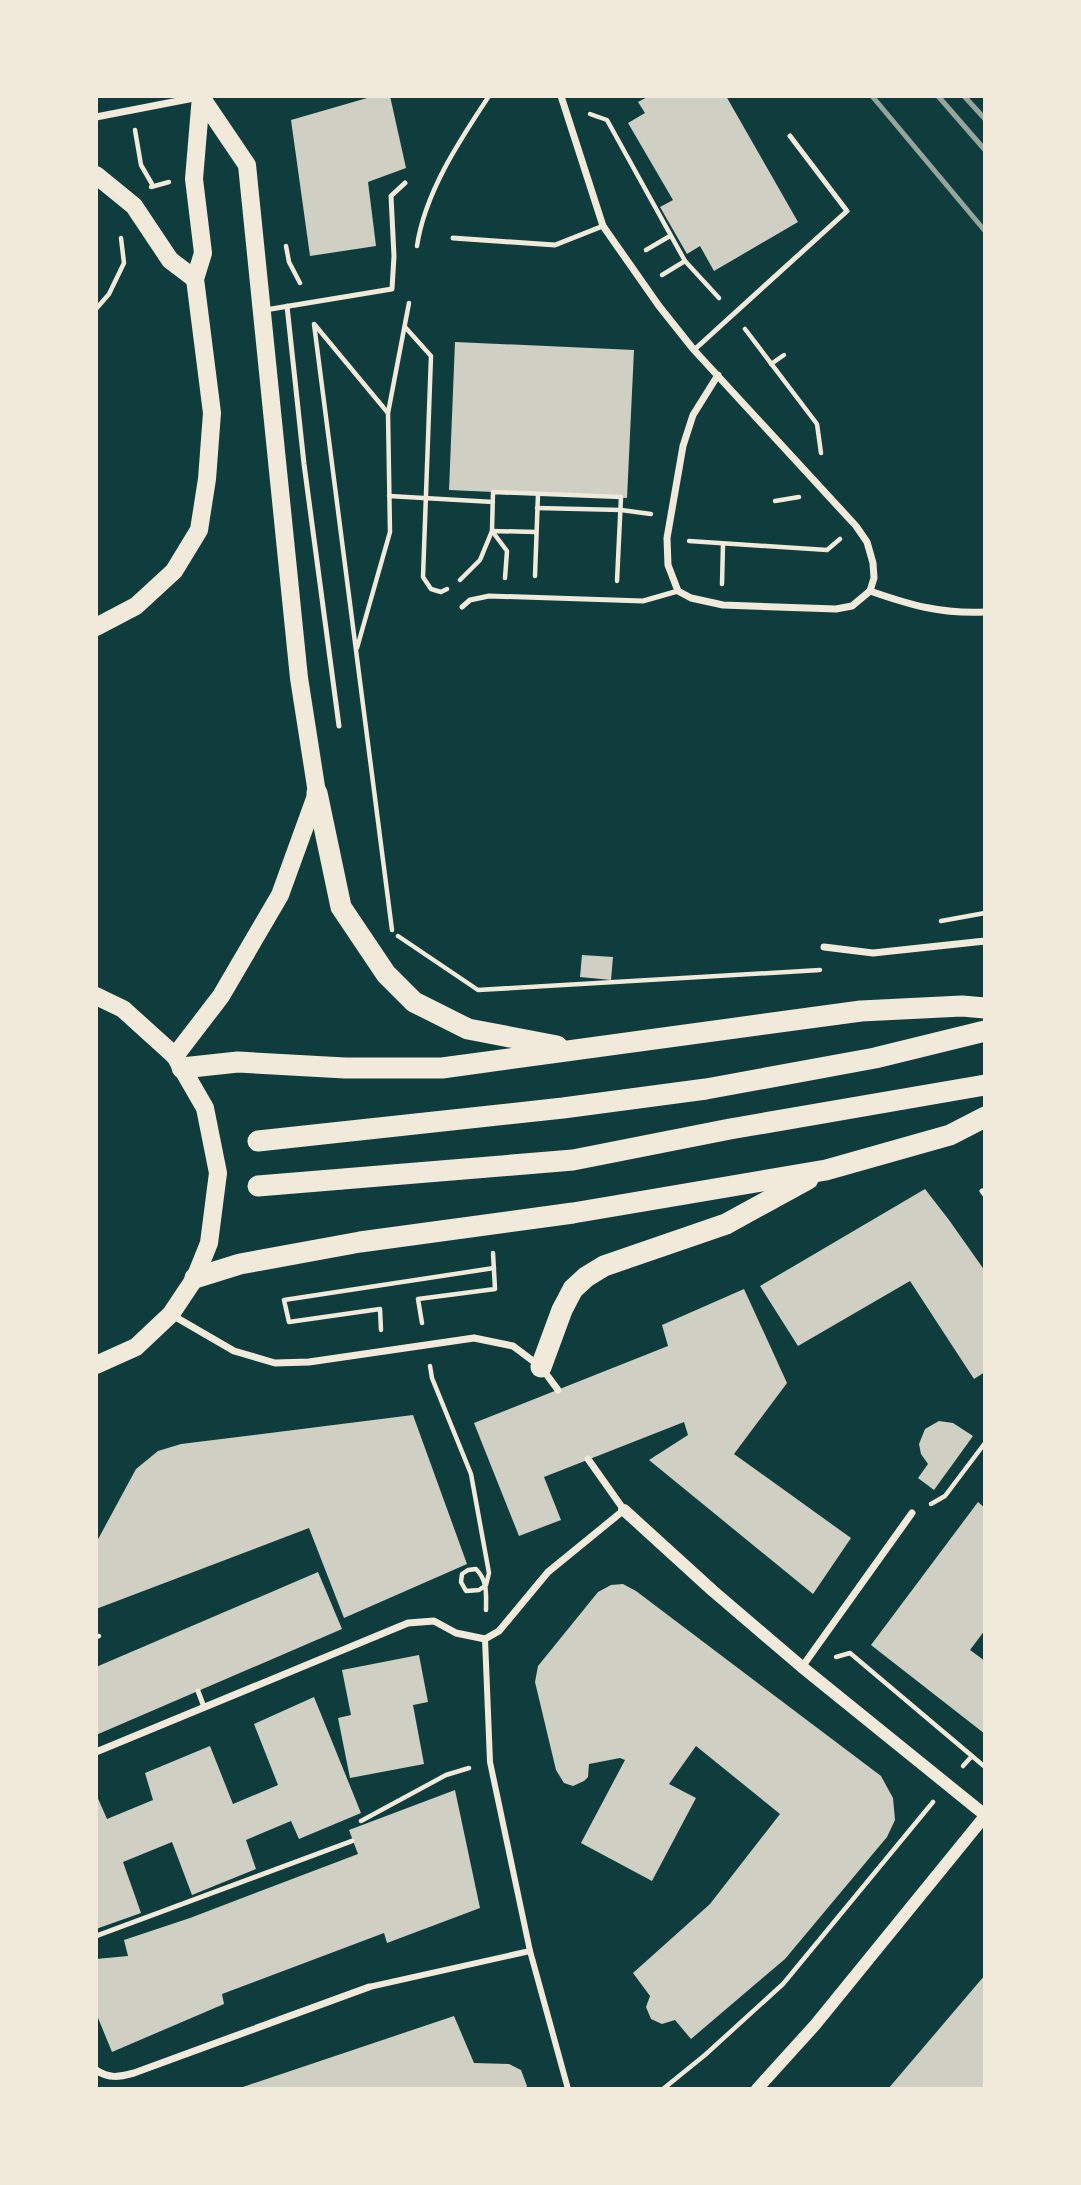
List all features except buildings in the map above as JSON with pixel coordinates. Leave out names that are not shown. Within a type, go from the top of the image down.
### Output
[{"type":"highway","points":[[317,793],[341,908],[386,974],[414,1002],[468,1029],[572,1049]]},
{"type":"highway","points":[[178,1062],[238,1062],[345,1068],[442,1068],[861,1011],[962,1006],[985,1008]]},
{"type":"highway","points":[[258,1141],[562,1108],[706,1089],[875,1058],[985,1031]]},
{"type":"highway","points":[[258,1186],[573,1160],[730,1129],[985,1085]]},
{"type":"highway","points":[[195,1278],[240,1264],[347,1245],[573,1213],[826,1170],[950,1135],[985,1117]]},
{"type":"highway","points":[[541,1367],[562,1310],[573,1289],[586,1277],[604,1266],[726,1224],[826,1170]]},
{"type":"main road","points":[[96,627],[136,606],[174,571],[199,530],[207,479],[212,414],[195,279],[203,253],[194,179],[201,96]]},
{"type":"main road","points":[[178,1062],[221,996],[280,895],[317,793],[299,678],[247,165],[201,96]]},
{"type":"main road","points":[[96,175],[134,206],[170,260],[195,279]]},
{"type":"main road","points":[[96,996],[123,1009],[178,1062],[205,1108],[218,1173],[209,1243],[195,1278],[171,1314],[136,1347],[96,1365]]},
{"type":"street","points":[[96,117],[201,96]]},
{"type":"street","points":[[561,96],[603,226],[659,306],[694,350],[718,375],[856,526],[867,542],[874,578],[870,591],[852,606],[836,609],[708,603],[678,591],[668,565],[667,538],[670,516],[683,446],[693,415],[718,375]]},
{"type":"street","points":[[870,591],[938,611],[985,612]]},
{"type":"street","points":[[824,947],[873,953],[985,941]]},
{"type":"street","points":[[171,1314],[234,1351],[275,1363],[309,1362],[474,1338],[513,1346],[541,1367],[558,1390]]},
{"type":"street","points":[[588,1459],[624,1510],[713,1591],[985,1815],[815,2025],[757,2089]]},
{"type":"street","points":[[96,1752],[408,1623],[435,1621],[456,1633],[485,1639],[499,1632],[548,1572],[624,1510]]},
{"type":"street","points":[[802,1667],[912,1513]]},
{"type":"street","points":[[485,1639],[490,1762],[530,1951],[568,2089]]},
{"type":"street","points":[[99,2072],[117,2077],[134,2073],[369,1987],[530,1951]]},
{"type":"lane","points":[[694,350],[847,211],[790,136]]},
{"type":"lane","points":[[261,310],[391,289],[394,256],[391,196],[405,183]]},
{"type":"lane","points":[[453,239],[555,245],[603,226]]},
{"type":"lane","points":[[287,306],[304,464],[339,726]]},
{"type":"lane","points":[[462,607],[470,600],[489,596],[643,601],[678,591]]},
{"type":"lane","points":[[198,1690],[204,1707]]},
{"type":"lane","points":[[96,1936],[352,1842]]},
{"type":"path","points":[[416,257],[420,230],[451,154],[489,96]]},
{"type":"path","points":[[132,111],[141,165],[153,185]]},
{"type":"path","points":[[607,120],[685,261],[715,293]]},
{"type":"path","points":[[289,262],[310,302],[314,325],[393,932],[478,990],[819,971]]},
{"type":"path","points":[[356,652],[390,532],[388,413],[410,295]]},
{"type":"path","points":[[314,325],[388,413]]},
{"type":"path","points":[[405,327],[431,356],[423,577],[430,589],[441,592],[461,579],[480,560],[492,531],[493,492],[621,497],[616,601]]},
{"type":"path","points":[[755,342],[817,424],[826,493]]},
{"type":"path","points":[[771,364],[784,355]]},
{"type":"path","points":[[535,598],[538,494]]},
{"type":"path","points":[[389,496],[493,502]]},
{"type":"path","points":[[537,508],[621,510],[670,516]]},
{"type":"path","points":[[667,538],[827,550],[856,526]]},
{"type":"path","points":[[492,531],[536,532]]},
{"type":"path","points":[[492,531],[507,551],[504,596]]},
{"type":"path","points":[[708,603],[722,592],[723,544]]},
{"type":"path","points":[[423,1325],[418,1299],[495,1289],[492,1241]]},
{"type":"path","points":[[380,1309],[289,1322],[284,1300],[494,1268]]},
{"type":"path","points":[[430,1365],[432,1378],[471,1474],[489,1573],[486,1585],[479,1590],[466,1591],[461,1582],[463,1574],[477,1569],[482,1575],[485,1583],[487,1590]]},
{"type":"path","points":[[912,1513],[945,1496],[985,1443]]},
{"type":"path","points":[[802,1667],[850,1653],[985,1767]]},
{"type":"path","points":[[352,1842],[352,1825],[446,1775]]},
{"type":"path","points":[[663,2089],[783,1984],[948,1785]]},
{"type":"railway","points":[[872,96],[985,231]]},
{"type":"railway","points":[[938,96],[985,150]]},
{"type":"railway","points":[[964,96],[985,119]]}]
